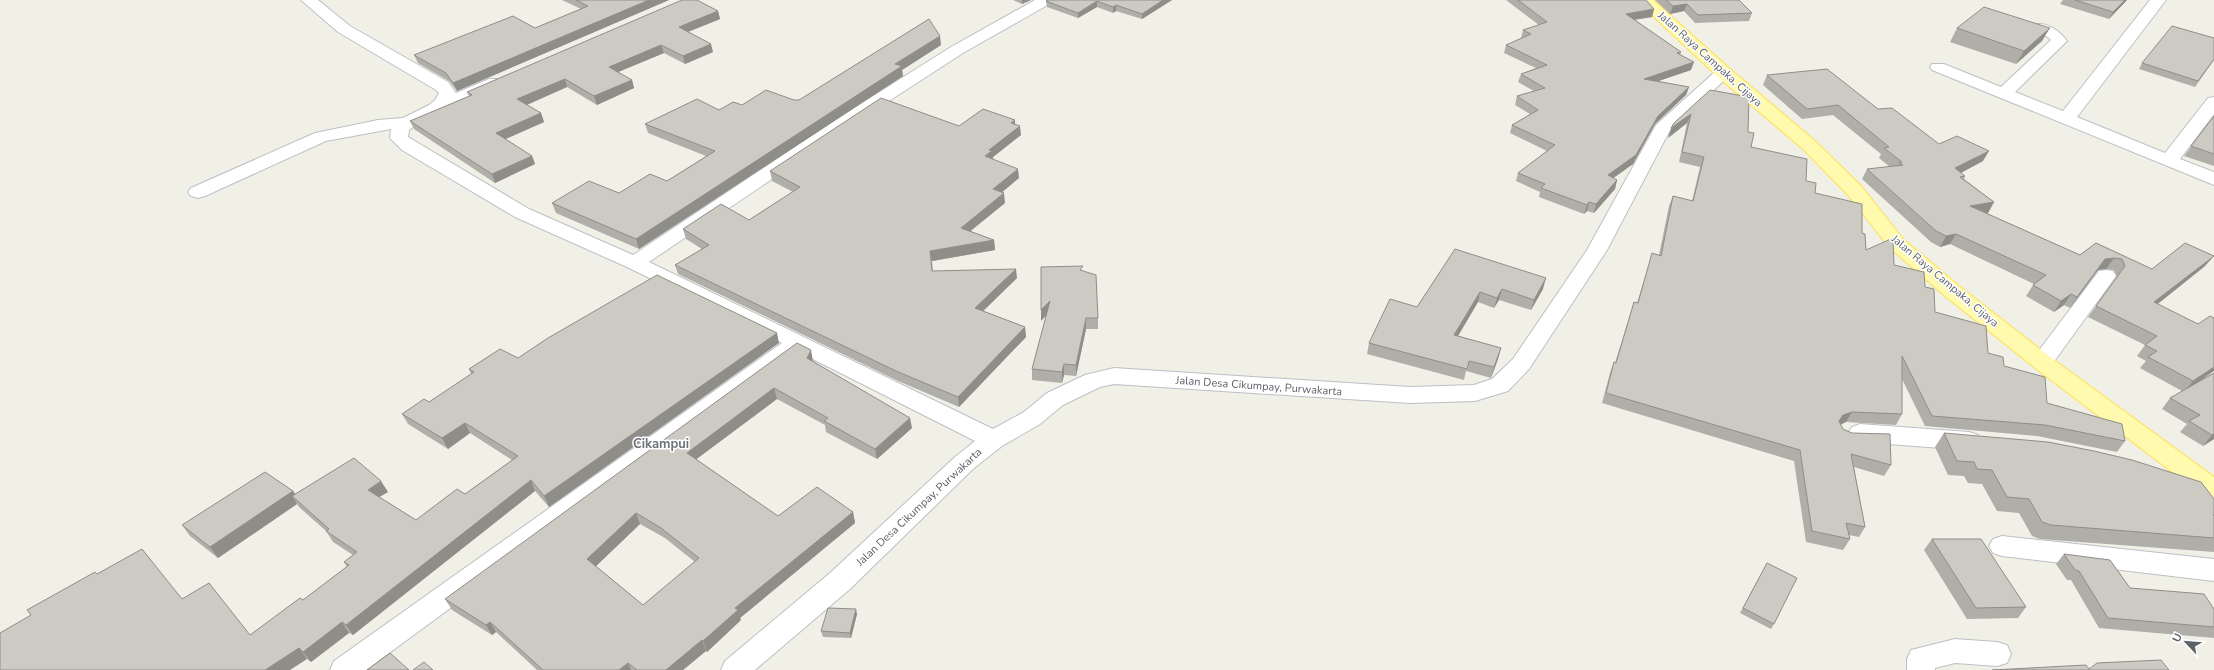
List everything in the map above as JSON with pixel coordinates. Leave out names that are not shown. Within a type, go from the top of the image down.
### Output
[{"type":"main road","name":"Jalan Raya Campaka, Cijaya","points":[[1644,0],[1724,73],[1809,145],[1855,191],[1896,243],[1952,291],[2042,362],[2142,438],[2195,474],[2214,491]]},
{"type":"street","points":[[309,0],[344,29],[442,86],[448,92],[446,99],[441,106]]},
{"type":"street","points":[[634,263],[849,119],[957,50],[1046,0]]},
{"type":"street","points":[[2066,119],[2158,0]]},
{"type":"street","points":[[2004,93],[2059,41],[2054,34],[2038,28]]},
{"type":"street","points":[[1938,67],[2214,179]]},
{"type":"street","name":"Jalan Desa Cikumpay, Purwakarta","points":[[734,670],[840,581],[964,463],[993,440],[1032,418],[1055,399],[1093,381],[1114,376],[1410,395],[1476,394],[1500,385],[1521,364],[1597,250],[1662,129],[1724,73]]},
{"type":"street","points":[[507,78],[441,106],[406,123],[400,128],[399,138],[408,146],[522,213],[634,263],[798,342],[993,440]]},
{"type":"street","points":[[2168,160],[2214,102]]},
{"type":"street","points":[[198,192],[321,137],[378,125],[406,123]]},
{"type":"street","points":[[2042,362],[2106,276]]},
{"type":"street","points":[[344,670],[798,342]]},
{"type":"street","points":[[1846,432],[1988,442]]},
{"type":"street","points":[[2154,474],[2214,491]]},
{"type":"street","points":[[2002,546],[2214,570]]},
{"type":"street","points":[[1921,670],[1921,659],[1955,651],[1997,654]]},
{"type":"building","points":[[576,0],[649,0],[453,83],[446,73],[414,55],[513,16],[535,28],[588,6]]},
{"type":"building","points":[[682,0],[697,0],[718,11],[679,27],[711,44],[683,56],[661,45],[609,67],[632,80],[594,96],[565,79],[517,99],[541,113],[496,133],[532,156],[492,174],[410,121],[472,95],[467,92]]},
{"type":"building","points":[[1163,0],[1142,14],[1116,5],[1113,7],[1097,1],[1078,13],[1046,1]]},
{"type":"building","points":[[1518,0],[1646,0],[1654,9],[1626,14],[1681,52],[1677,53],[1694,62],[1644,79],[1689,87],[1658,116],[1636,155],[1608,175],[1617,180],[1596,204],[1589,202],[1587,205],[1541,188],[1545,184],[1518,173],[1555,145],[1512,125],[1538,110],[1517,96],[1545,88],[1521,74],[1547,65],[1506,45],[1531,34],[1523,30],[1547,22]]},
{"type":"building","points":[[1666,0],[1739,0],[1752,13],[1698,15],[1687,4],[1673,6]]},
{"type":"building","points":[[2075,0],[2125,0],[2113,12]]},
{"type":"building","points":[[1984,7],[2050,28],[2024,51],[1957,28]]},
{"type":"building","points":[[929,19],[940,36],[895,64],[902,66],[636,239],[552,203],[589,181],[619,193],[650,174],[667,181],[715,151],[645,124],[697,99],[719,110],[733,102],[742,105],[766,90],[794,100],[799,100]]},
{"type":"building","points":[[2172,26],[2214,38],[2214,59],[2198,81],[2142,63]]},
{"type":"building","points":[[1827,69],[1878,109],[1892,108],[1939,144],[1957,136],[1989,151],[1955,168],[1965,176],[1960,177],[1994,202],[1970,206],[2080,255],[2096,243],[2152,269],[2185,243],[2214,256],[2154,302],[2198,324],[2210,316],[2214,318],[2214,367],[2193,381],[2148,357],[2157,351],[2145,345],[2157,336],[2096,306],[2125,266],[2122,259],[2105,259],[2077,297],[2071,294],[2061,301],[2033,285],[2046,275],[1956,234],[1946,236],[1936,231],[1867,169],[1903,165],[1899,163],[1902,162],[1884,148],[1889,147],[1838,105],[1807,109],[1767,75]]},
{"type":"building","points":[[1710,90],[1749,97],[1748,132],[1754,133],[1751,147],[1807,159],[1806,181],[1816,183],[1815,193],[1862,204],[1862,233],[1865,234],[1866,250],[1893,238],[1894,265],[1924,272],[1925,287],[1934,289],[1935,312],[1986,326],[1988,353],[2003,357],[2004,366],[2045,377],[2047,403],[2122,424],[2125,441],[2045,425],[1932,416],[1902,356],[1902,414],[1852,412],[1843,415],[1839,421],[1843,429],[1852,433],[1890,434],[1891,465],[1851,454],[1865,527],[1846,523],[1850,539],[1812,531],[1800,450],[1606,393],[1614,362],[1616,363],[1634,302],[1638,303],[1652,253],[1661,256],[1673,196],[1693,201],[1704,157],[1682,152],[1691,114],[1671,128],[1674,123]]},
{"type":"building","points":[[881,98],[959,126],[983,109],[1015,120],[1011,123],[1020,126],[989,150],[992,151],[985,156],[1018,169],[993,189],[1004,193],[961,228],[994,240],[930,251],[932,271],[1016,269],[975,308],[1025,327],[958,397],[896,371],[675,265],[709,245],[683,229],[721,204],[749,220],[800,187],[770,171]]},
{"type":"building","points":[[2214,116],[2214,154],[2191,146]]},
{"type":"building","points":[[1455,249],[1546,278],[1534,300],[1502,289],[1497,298],[1480,292],[1454,335],[1501,348],[1494,367],[1469,361],[1467,369],[1369,343],[1390,299],[1417,307]]},
{"type":"building","points":[[1083,266],[1080,270],[1096,275],[1098,318],[1086,318],[1076,365],[1064,364],[1062,372],[1032,369],[1050,301],[1041,310],[1041,267]]},
{"type":"building","points":[[657,275],[777,333],[544,496],[531,480],[346,625],[342,622],[303,652],[299,648],[265,670],[0,670],[0,633],[31,615],[27,610],[95,572],[97,574],[142,549],[182,599],[209,583],[250,635],[300,598],[303,600],[349,565],[344,562],[357,552],[326,531],[329,529],[292,496],[354,458],[381,481],[368,490],[416,520],[457,489],[465,494],[518,456],[465,423],[442,438],[402,414],[424,399],[429,402],[474,372],[469,369],[500,349],[518,358],[548,338]]},
{"type":"building","points":[[797,343],[811,350],[807,358],[910,418],[875,449],[824,421],[828,418],[774,388],[687,453],[778,516],[817,487],[853,512],[735,608],[738,610],[703,641],[702,640],[666,670],[637,670],[628,663],[619,670],[543,670],[490,622],[486,625],[445,599]],"holes":[[[636,513],[661,528],[699,558],[643,605],[587,559]]]},
{"type":"building","points":[[2214,373],[2214,434],[2212,435],[2189,421],[2200,415],[2170,398]]},
{"type":"building","points":[[1944,433],[2048,442],[2132,460],[2201,482],[2214,499],[2214,538],[2051,525],[2042,522],[2029,499],[2007,497],[1992,470],[1977,469],[1974,462],[1957,461]]},
{"type":"building","points":[[265,472],[293,491],[210,547],[182,525]]},
{"type":"building","points":[[1932,539],[1981,539],[2026,607],[1976,608]]},
{"type":"building","points":[[2064,554],[2110,560],[2130,588],[2204,594],[2214,609],[2214,627],[2108,618],[2079,571],[2075,570]]},
{"type":"building","points":[[1767,563],[1797,578],[1774,624],[1743,608]]},
{"type":"building","points":[[828,608],[856,609],[850,633],[821,631]]},
{"type":"building","points":[[390,653],[409,670],[367,670]]},
{"type":"building","points":[[2161,660],[2169,670],[1992,670],[2086,665],[2089,669],[2097,663]]},
{"type":"building","points":[[424,662],[433,670],[413,670]]},
{"type":"district","name":"Cikampui","points":[[661,444]]}]
